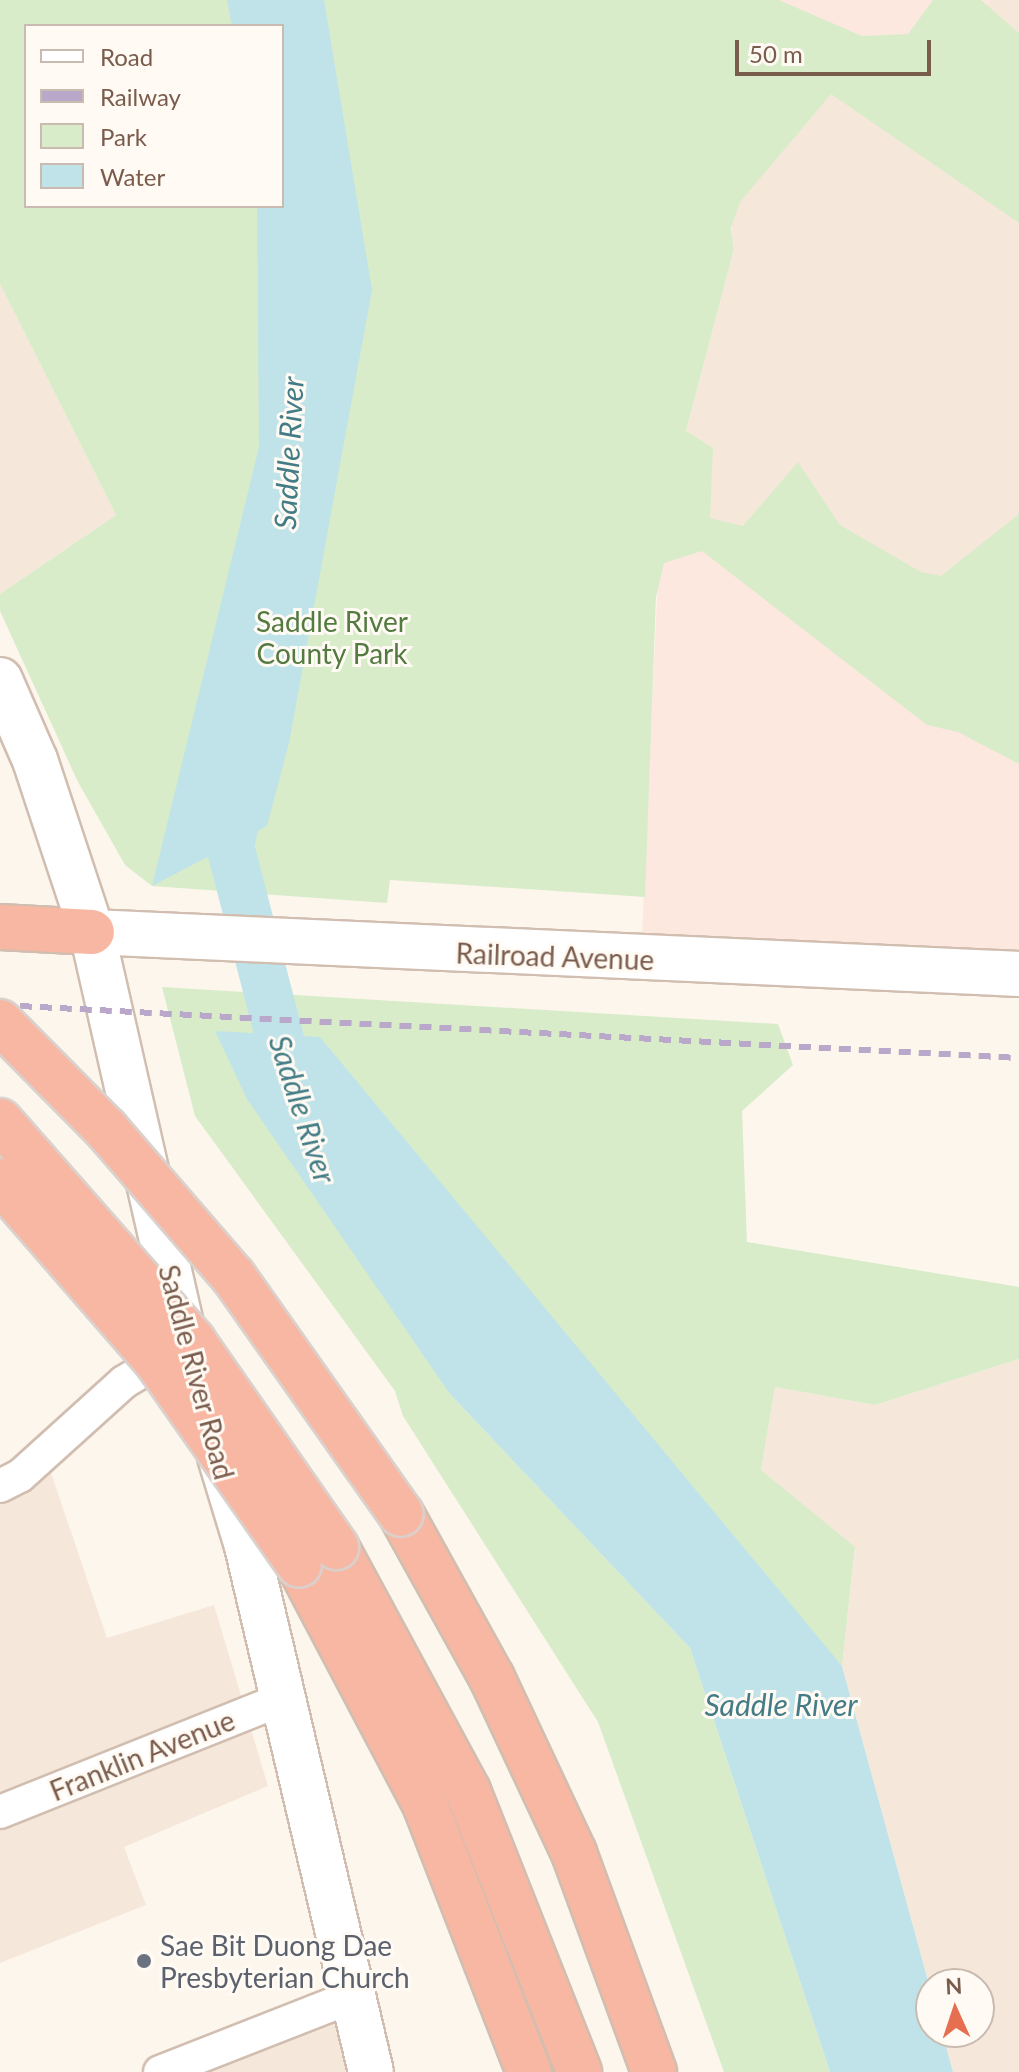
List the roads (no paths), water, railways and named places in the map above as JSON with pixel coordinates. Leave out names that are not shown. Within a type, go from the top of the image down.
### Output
[{"type":"highway","points":[[0,927],[92,932]]},
{"type":"highway","points":[[0,1022],[106,1129],[233,1276],[401,1514],[492,1678],[574,1853],[654,2072]]},
{"type":"highway","points":[[0,1121],[193,1341],[317,1556],[468,1791],[579,2072]]},
{"type":"highway","points":[[0,1181],[155,1359],[317,1556],[425,1804],[529,2072]]},
{"type":"street","name":"Saddle River Road","points":[[0,680],[35,760],[92,932],[185,1345],[247,1546],[371,2072]]},
{"type":"street","name":"Railroad Avenue","points":[[92,932],[1019,974]]},
{"type":"street","points":[[0,1486],[20,1476],[124,1382],[185,1345]]},
{"type":"street","name":"Franklin Avenue","points":[[0,1812],[283,1699]]},
{"type":"street","points":[[160,2072],[354,1996]]},
{"type":"water","name":"Saddle River","points":[[227,0],[324,0],[372,290],[289,743],[267,826],[152,886],[259,447],[257,208],[284,208],[284,24],[232,24]]},
{"type":"water","name":"Saddle River","points":[[215,1031],[320,1037],[842,1666],[924,1968],[915,1968],[915,2048],[946,2048],[953,2072],[830,2072],[690,1648],[450,1394],[247,1099]]},
{"type":"waterway","name":"Saddle River","points":[[245,781],[230,846],[295,1097]]},
{"type":"railway","points":[[0,1005],[1019,1058]]},
{"type":"place","name":"Sae Bit Duong Dae Presbyterian Church","points":[[144,1961]]},
{"type":"park label","name":"Saddle River County Park","points":[[332,637]]}]
